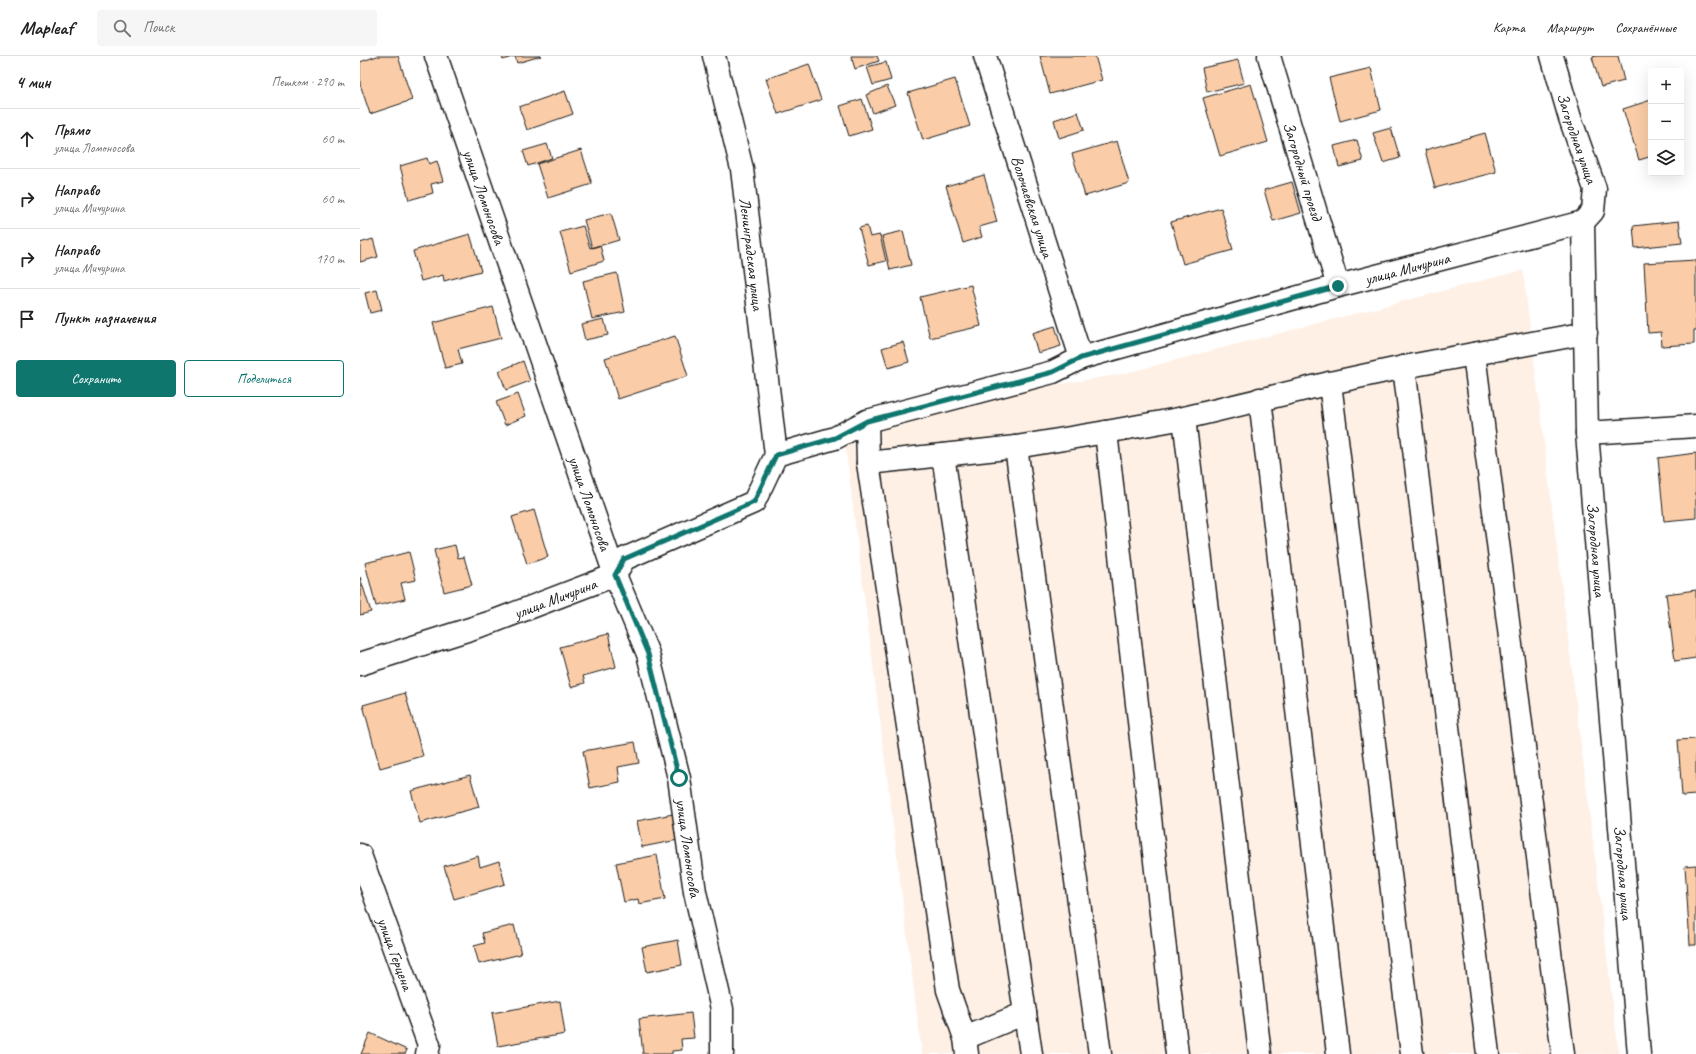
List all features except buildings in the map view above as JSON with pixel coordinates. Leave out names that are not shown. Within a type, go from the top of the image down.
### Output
[{"type":"street","name":"улица Ломоносова","points":[[436,56],[615,575],[648,654],[679,778],[695,892],[722,1009],[722,1054]]},
{"type":"street","name":"Ленинградская улица","points":[[714,56],[742,169],[776,455]]},
{"type":"street","name":"Волочаевская улица","points":[[985,56],[1081,358]]},
{"type":"street","name":"Загородный проезд","points":[[1269,56],[1338,286]]},
{"type":"street","name":"Загородная улица","points":[[1552,56],[1570,118],[1595,189],[1593,211],[1583,222],[1587,433],[1639,1054]]},
{"type":"street","name":"улица Мичурина","points":[[360,664],[492,622],[615,575],[624,559],[754,502],[776,455],[835,438],[867,421],[1053,372],[1081,358],[1338,286],[1583,222]]},
{"type":"street","points":[[868,463],[1016,447],[1184,418],[1260,399],[1404,367],[1586,333]]},
{"type":"street","points":[[1474,354],[1562,1054]]},
{"type":"street","points":[[1404,367],[1488,1054]]},
{"type":"street","points":[[1330,383],[1412,1054]]},
{"type":"street","points":[[1260,399],[1338,1054]]},
{"type":"street","points":[[1184,418],[1260,1054]]},
{"type":"street","points":[[867,421],[868,463],[948,990],[966,1046],[1024,1013]]},
{"type":"street","points":[[1587,433],[1696,426]]},
{"type":"street","points":[[1106,432],[1177,1054]]},
{"type":"street","points":[[1016,447],[1100,1054]]},
{"type":"street","points":[[943,455],[1031,1054]]},
{"type":"street","name":"улица Герцена","points":[[360,854],[429,1045],[427,1054]]},
{"type":"shaded area","points":[[1523,270],[1619,1054],[922,1054],[844,436],[1018,391],[1122,374]]},
{"type":"route","points":[[679,778],[648,654],[615,575],[624,559],[754,502],[776,455],[835,438],[867,421],[1053,372],[1081,358],[1338,286]]}]
